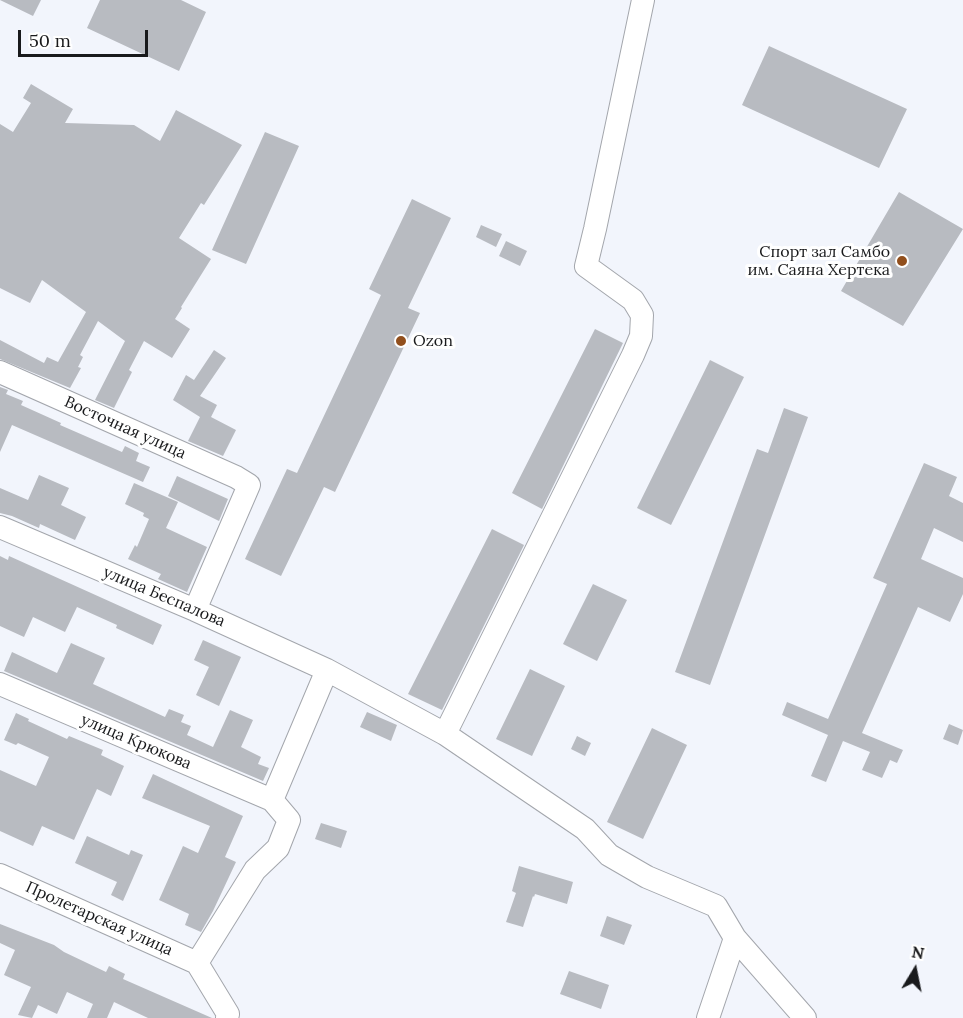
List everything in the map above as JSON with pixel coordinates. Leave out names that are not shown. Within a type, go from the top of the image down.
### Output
[{"type":"street","points":[[445,734],[641,336],[642,315],[633,300],[586,266],[643,0]]},
{"type":"street","name":"Восточная улица","points":[[0,372],[236,477],[249,485],[195,610]]},
{"type":"street","name":"улица Беспалова","points":[[0,527],[195,610],[327,670],[445,734],[585,829],[609,855],[647,877],[716,906],[735,938],[806,1018]]},
{"type":"street","points":[[227,1018],[228,1014],[197,963],[255,870],[278,848],[289,820],[272,800],[327,670]]},
{"type":"street","name":"улица Крюкова","points":[[0,684],[272,800]]},
{"type":"street","name":"Пролетарская улица","points":[[0,875],[197,963]]},
{"type":"street","points":[[708,1018],[735,938]]},
{"type":"building","points":[[0,0],[41,0],[33,16]]},
{"type":"building","points":[[100,0],[181,0],[206,12],[179,71],[87,28]]},
{"type":"building","points":[[769,46],[907,109],[879,168],[742,105]]},
{"type":"building","points":[[31,84],[73,109],[65,123],[134,125],[160,141],[176,110],[242,145],[204,205],[201,203],[179,238],[211,259],[175,319],[190,329],[172,358],[144,341],[129,370],[132,372],[114,408],[95,400],[125,341],[98,321],[80,355],[83,357],[78,367],[81,368],[70,388],[0,359],[0,340],[44,363],[47,357],[58,362],[86,312],[42,280],[30,303],[0,288],[0,124],[13,132],[31,103],[23,98]]},
{"type":"building","points":[[265,132],[299,146],[246,264],[212,250]]},
{"type":"building","name":"Спорт зал Самбо им. Саяна Хертека","points":[[899,192],[963,229],[903,326],[841,291]]},
{"type":"building","points":[[412,199],[451,218],[408,308],[420,313],[335,492],[324,487],[281,576],[245,559],[287,469],[297,473],[381,295],[369,289]]},
{"type":"building","points":[[481,225],[502,234],[496,247],[476,237]]},
{"type":"building","points":[[506,241],[527,251],[520,266],[499,256]]},
{"type":"building","points":[[595,329],[623,343],[542,509],[512,493]]},
{"type":"building","points":[[214,350],[226,358],[200,396],[217,405],[211,417],[236,430],[223,456],[188,441],[200,417],[173,400],[186,375],[194,380]]},
{"type":"building","points":[[710,360],[744,377],[671,525],[637,508]]},
{"type":"building","points":[[0,387],[8,390],[6,394],[23,401],[21,405],[61,423],[60,425],[122,452],[125,446],[139,453],[136,461],[150,467],[143,482],[12,425],[0,452]]},
{"type":"building","points":[[784,408],[808,417],[710,685],[675,672],[757,449],[768,453]]},
{"type":"building","points":[[924,463],[957,477],[949,496],[963,503],[963,542],[934,528],[921,559],[963,578],[963,594],[950,622],[918,607],[862,733],[903,750],[897,763],[890,760],[882,778],[862,770],[870,752],[843,741],[826,782],[811,776],[828,735],[782,715],[787,702],[828,719],[887,584],[873,578]]},
{"type":"building","points":[[39,475],[69,488],[61,505],[86,517],[75,540],[40,524],[39,528],[0,513],[0,488],[28,500]]},
{"type":"building","points":[[177,476],[228,499],[219,521],[168,496]]},
{"type":"building","points":[[134,483],[178,502],[166,528],[207,547],[187,592],[158,579],[161,574],[128,559],[135,545],[137,547],[149,519],[143,516],[144,513],[125,504]]},
{"type":"building","points":[[492,529],[524,545],[442,710],[408,694]]},
{"type":"building","points":[[0,556],[8,560],[9,556],[162,625],[153,645],[77,607],[65,632],[33,617],[24,637],[0,626]]},
{"type":"building","points":[[593,584],[627,600],[597,661],[563,644]]},
{"type":"building","points":[[203,640],[241,657],[219,706],[196,695],[209,667],[194,660]]},
{"type":"building","points":[[71,643],[105,658],[93,684],[165,717],[169,709],[184,715],[181,722],[191,726],[187,735],[213,747],[230,710],[253,720],[241,747],[261,757],[258,764],[269,768],[263,781],[4,671],[12,652],[57,673]]},
{"type":"building","points":[[530,669],[565,686],[532,756],[496,739]]},
{"type":"building","points":[[367,712],[397,725],[391,741],[360,727]]},
{"type":"building","points":[[16,713],[67,739],[69,736],[103,750],[101,755],[124,766],[111,796],[97,789],[74,840],[42,826],[33,846],[0,831],[0,770],[36,786],[49,757],[18,743],[16,745],[4,740]]},
{"type":"building","points":[[949,724],[963,730],[958,745],[943,739]]},
{"type":"building","points":[[652,728],[687,745],[643,839],[607,822]]},
{"type":"building","points":[[577,736],[591,743],[585,756],[571,749]]},
{"type":"building","points":[[153,774],[243,816],[225,857],[236,862],[201,932],[185,925],[189,914],[159,900],[183,846],[198,853],[210,826],[142,798]]},
{"type":"building","points":[[321,823],[347,831],[341,848],[315,839]]},
{"type":"building","points":[[87,836],[129,855],[131,850],[143,855],[123,901],[111,895],[117,882],[75,863]]},
{"type":"building","points":[[519,866],[573,882],[567,904],[535,894],[523,927],[506,922],[516,893],[512,891]]},
{"type":"building","points":[[607,916],[632,925],[624,945],[600,936]]},
{"type":"building","points":[[0,924],[54,945],[106,972],[109,966],[125,974],[123,979],[212,1018],[148,1018],[114,1002],[107,1018],[87,1018],[93,1004],[67,992],[57,1014],[38,1005],[32,1018],[18,1015],[31,987],[4,975],[15,950],[0,943]]},
{"type":"building","points":[[569,971],[609,985],[601,1009],[560,994]]},
{"type":"place","name":"Спорт зал Самбо им. Саяна Хертека","points":[[902,261]]},
{"type":"place","name":"Ozon","points":[[401,341]]}]
